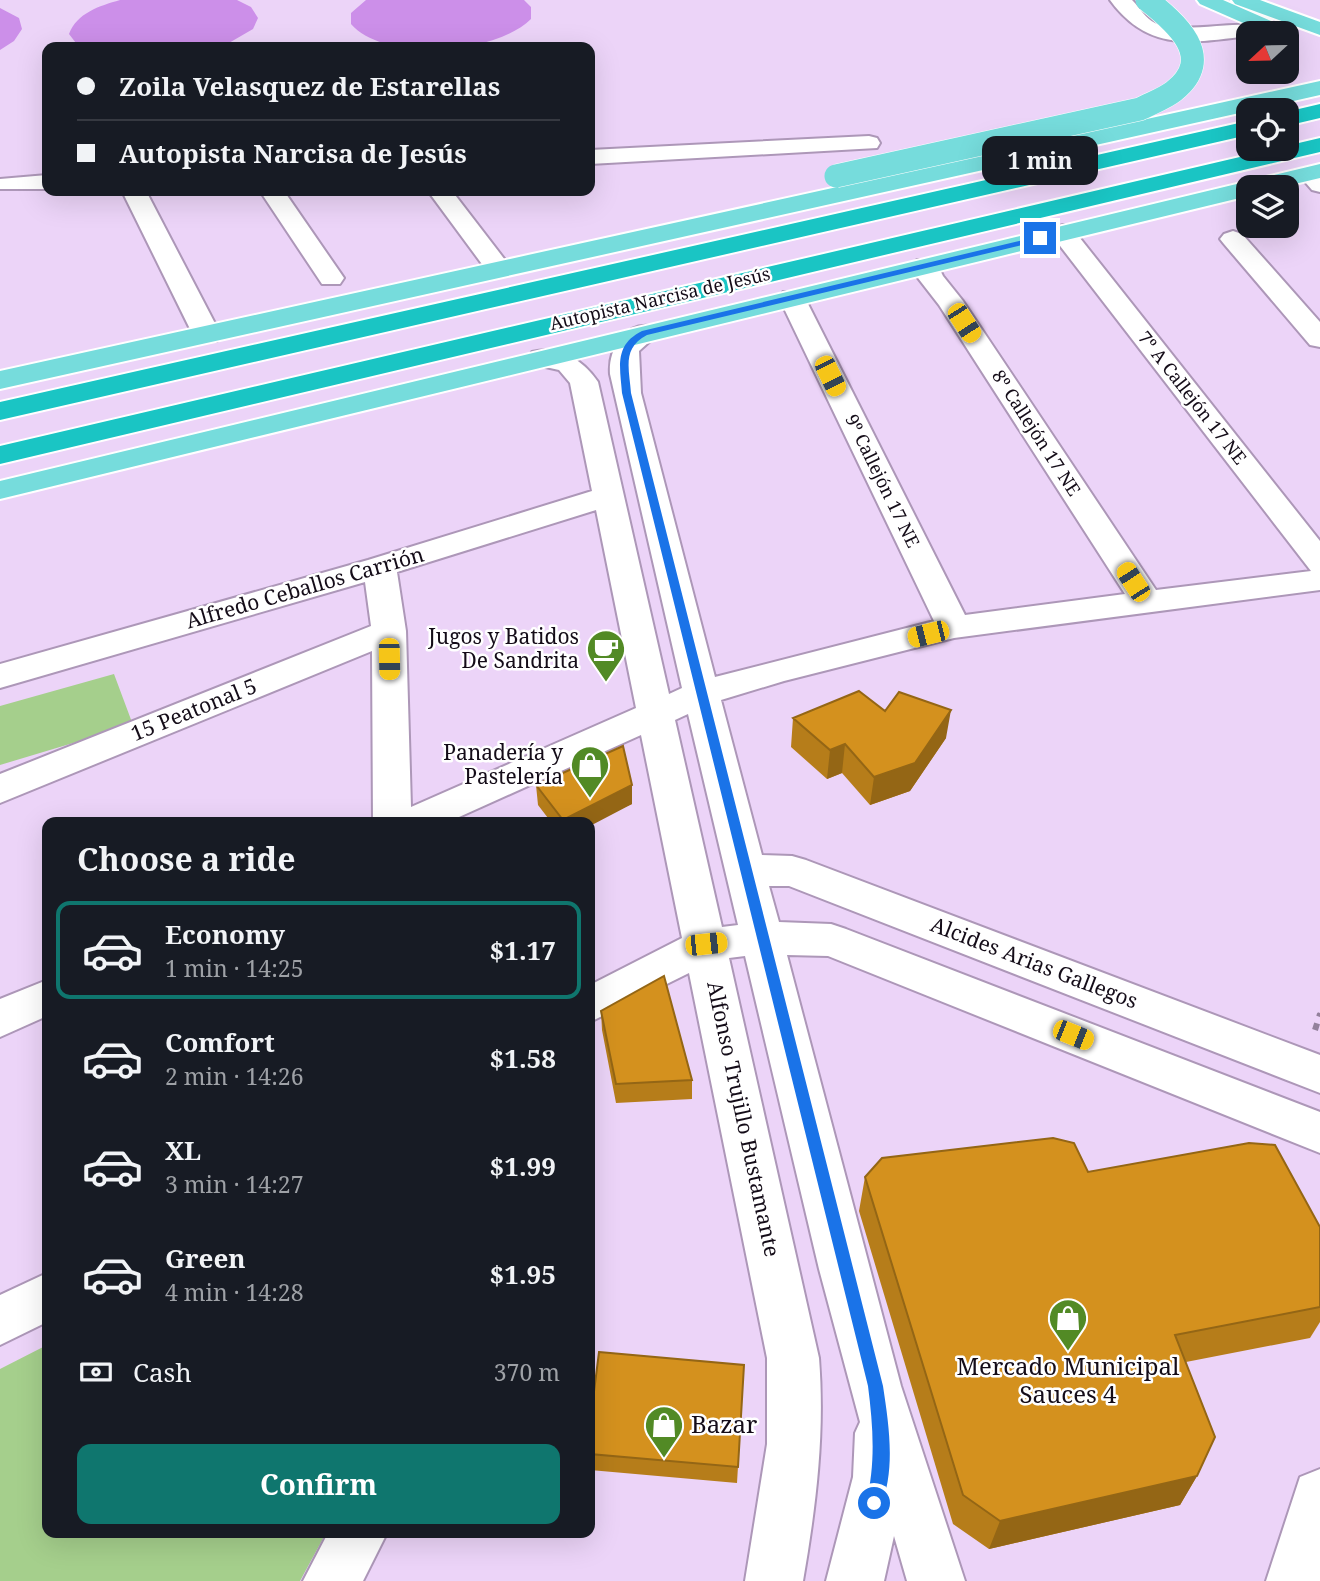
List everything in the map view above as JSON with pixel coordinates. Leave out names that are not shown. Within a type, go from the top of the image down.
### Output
[{"type":"highway","points":[[1299,116],[1320,111]]},
{"type":"highway","name":"Autopista Narcisa de Jesús","points":[[0,411],[1236,131]]},
{"type":"highway","name":"Autopista Narcisa de Jesús","points":[[0,455],[1320,145]]},
{"type":"main road","points":[[664,232],[836,176],[1108,117],[1161,99],[1173,92],[1186,76],[1192,48],[1178,25],[1147,0]]},
{"type":"main road","points":[[1192,0],[1239,21]]},
{"type":"main road","points":[[1207,0],[1255,21]]},
{"type":"main road","points":[[1242,0],[1320,29]]},
{"type":"main road","points":[[1299,41],[1320,50]]},
{"type":"main road","points":[[0,380],[1320,88]]},
{"type":"main road","points":[[1299,180],[1317,177]]},
{"type":"main road","name":"Autopista Narcisa de Jesús","points":[[0,490],[1236,191]]},
{"type":"street","points":[[1120,0],[1133,9],[1137,20],[1161,34],[1236,33]]},
{"type":"street","points":[[595,157],[869,144]]},
{"type":"street","points":[[7,184],[42,182]]},
{"type":"street","points":[[137,196],[207,335]]},
{"type":"street","points":[[275,196],[331,278]]},
{"type":"street","points":[[444,196],[499,269]]},
{"type":"street","name":"7º A Callejón 17 NE","points":[[1063,233],[1320,563]]},
{"type":"street","points":[[1233,239],[1320,339]]},
{"type":"street","name":"8º Callejón 17 NE","points":[[926,265],[931,278],[950,301],[1146,601]]},
{"type":"street","name":"9º Callejón 17 NE","points":[[792,298],[954,627]]},
{"type":"street","points":[[645,333],[633,339],[623,354],[627,393],[875,1386],[936,1581]]},
{"type":"street","name":"Alfonso Trujillo Bustamante","points":[[542,358],[569,364],[577,370],[584,382],[793,1358],[797,1413],[793,1475],[774,1581]]},
{"type":"street","name":"Alfredo Ceballos Carrión","points":[[0,676],[380,567],[609,496]]},
{"type":"street","points":[[380,567],[389,631],[392,817]]},
{"type":"street","points":[[424,817],[701,694],[776,671],[954,627],[1320,580]]},
{"type":"street","name":"15 Peatonal 5","points":[[0,789],[389,631]]},
{"type":"street","name":"Alcides Arias Gallegos","points":[[745,870],[792,871],[1320,1074]]},
{"type":"street","points":[[595,1002],[706,944],[762,938],[814,938],[848,945],[1320,1133]]},
{"type":"street","points":[[0,1019],[42,999]]},
{"type":"street","points":[[0,1321],[42,1299]]},
{"type":"street","points":[[855,1581],[880,1477],[882,1435],[875,1386]]},
{"type":"street","points":[[1295,1581],[1320,1497]]},
{"type":"street","points":[[331,1581],[356,1538]]},
{"type":"green space","points":[[114,674],[133,725],[0,765],[0,706]]},
{"type":"green space","points":[[42,1348],[42,1538],[323,1538],[300,1581],[0,1581],[0,1369]]},
{"type":"shaded area","points":[[120,0],[237,0],[251,7],[258,18],[253,29],[231,42],[75,42],[69,34],[73,27],[83,16]]},
{"type":"shaded area","points":[[366,0],[524,0],[531,7],[531,19],[515,31],[485,42],[382,42],[367,36],[351,24],[351,13]]},
{"type":"shaded area","points":[[0,8],[19,18],[22,29],[14,41],[0,50]]},
{"type":"building","points":[[859,691],[885,711],[899,692],[951,710],[915,763],[874,777],[845,744],[830,750],[793,718]]},
{"type":"building","points":[[623,746],[632,785],[569,817],[561,817],[536,785]]},
{"type":"building","points":[[664,976],[692,1080],[616,1084],[601,1011]]},
{"type":"building","name":"Mercado Municipal Sauces 4","points":[[1053,1138],[1074,1143],[1088,1172],[1249,1143],[1275,1145],[1320,1227],[1320,1307],[1175,1335],[1215,1437],[1197,1476],[1000,1521],[963,1495],[865,1177],[882,1158]]},
{"type":"building","points":[[599,1352],[744,1365],[738,1467],[595,1454],[595,1384]]},
{"type":"place","name":"Jugos y Batidos De Sandrita","points":[[606,683]]},
{"type":"place","name":"Panadería y Pastelería","points":[[590,799]]},
{"type":"place","name":"Mercado Municipal Sauces 4","points":[[1068,1352]]},
{"type":"place","name":"Bazar","points":[[664,1459]]},
{"type":"route","points":[[874,1503],[880,1477],[882,1435],[875,1386],[627,393],[623,354],[633,339],[645,333],[1040,238]]}]
